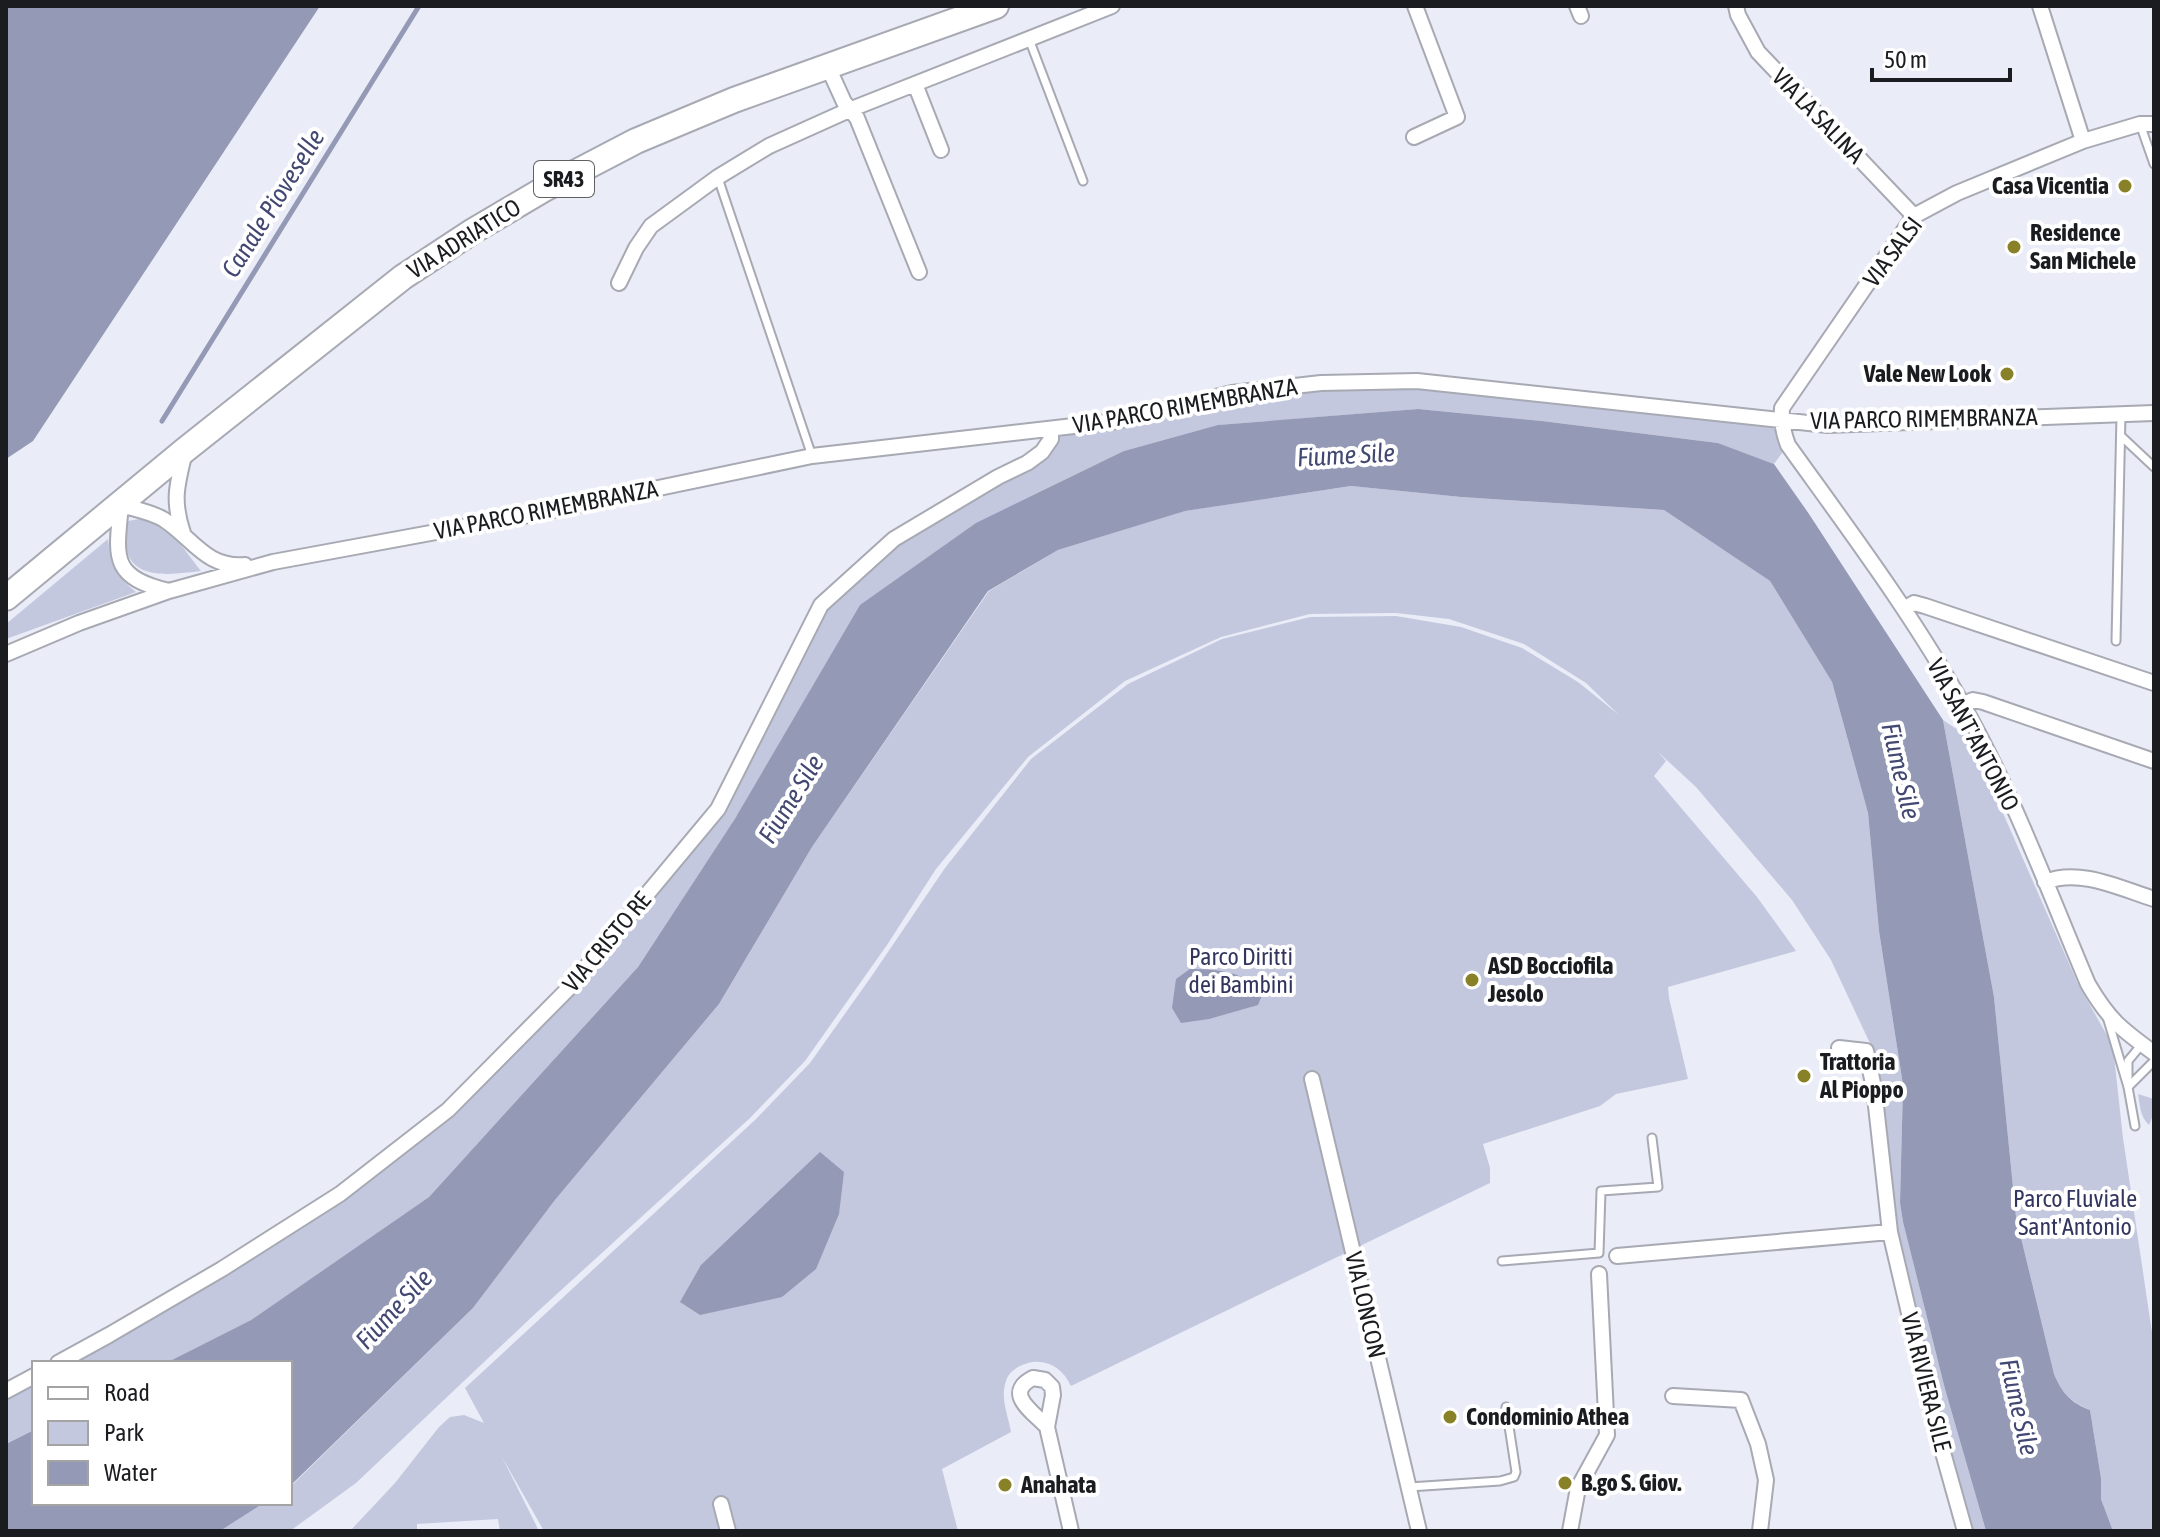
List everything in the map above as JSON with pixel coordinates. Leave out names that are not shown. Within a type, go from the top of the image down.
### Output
[{"type":"main road","name":"VIA ADRIATICO","points":[[6,598],[185,450],[403,277],[473,231],[636,141],[734,100],[996,6]]},
{"type":"street","points":[[619,283],[651,226],[718,177],[769,146],[849,110],[1112,6]]},
{"type":"street","points":[[1414,137],[1457,117],[1415,6]]},
{"type":"street","name":"VIA LA SALINA","points":[[1736,6],[1758,52],[1914,216]]},
{"type":"street","points":[[2040,6],[2083,141]]},
{"type":"street","points":[[828,67],[849,110],[857,118],[919,272]]},
{"type":"street","points":[[915,84],[941,150]]},
{"type":"street","name":"VIA SALSI","points":[[1781,419],[1782,408],[1914,216],[1957,193],[2083,141],[2147,124]]},
{"type":"street","name":"VIA PARCO RIMEMBRANZA","points":[[6,654],[79,623],[169,591],[273,562],[534,514],[812,456],[1117,421],[1232,393],[1321,383],[1417,381],[1827,425],[2154,413]]},
{"type":"street","name":"VIA SANT'ANTONIO","points":[[1781,419],[1788,445],[1904,609],[1963,704],[2010,801],[2088,984],[2106,1014],[2124,1032],[2148,1048]]},
{"type":"street","name":"VIA CRISTO RE","points":[[62,1361],[222,1269],[340,1194],[448,1110],[568,989],[718,809],[821,605],[894,539],[1042,452],[1051,439],[1051,429]]},
{"type":"street","points":[[183,534],[176,512],[176,496],[185,450]]},
{"type":"street","points":[[121,505],[117,554],[122,567],[141,582],[169,591]]},
{"type":"street","name":"VIA PARCO RIMEMBRANZA","points":[[121,505],[162,519],[217,561],[234,565],[273,562]]},
{"type":"street","points":[[1904,609],[1914,603],[1925,606],[2154,683]]},
{"type":"street","points":[[1963,704],[1973,700],[1983,702],[2154,761]]},
{"type":"street","points":[[2045,882],[2065,876],[2082,877],[2154,899]]},
{"type":"street","name":"VIA RIVIERA SILE","points":[[1839,1048],[1866,1051],[1874,1088],[1890,1232],[1935,1424],[1965,1531]]},
{"type":"street","name":"VIA LONCON","points":[[1312,1079],[1419,1531]]},
{"type":"street","points":[[1617,1256],[1890,1232]]},
{"type":"street","points":[[1570,1531],[1578,1488],[1607,1435],[1599,1274]]},
{"type":"street","points":[[6,1391],[32,1377]]},
{"type":"street","points":[[1673,1396],[1741,1400],[1758,1444],[1766,1480],[1760,1531]]},
{"type":"street","points":[[1047,1427],[1071,1531]]},
{"type":"street","points":[[721,1504],[728,1531]]},
{"type":"lane","points":[[1029,39],[1083,181]]},
{"type":"lane","points":[[2147,124],[2154,164]]},
{"type":"lane","points":[[718,177],[812,456]]},
{"type":"lane","points":[[2116,641],[2121,415]]},
{"type":"lane","points":[[2121,436],[2154,467]]},
{"type":"lane","points":[[2106,1014],[2119,1051],[2135,1126]]},
{"type":"lane","points":[[2128,1087],[2128,1061],[2148,1048]]},
{"type":"lane","points":[[2128,1087],[2154,1061]]},
{"type":"lane","points":[[1502,1261],[1599,1253],[1601,1191],[1658,1187],[1652,1138]]},
{"type":"lane","points":[[1409,1487],[1500,1481],[1514,1477],[1516,1472],[1506,1407]]},
{"type":"green space","points":[[1417,381],[1781,419],[1788,445],[1774,464],[1718,443],[1418,409],[1219,425],[1124,451],[736,817],[638,967],[429,1197],[251,1320],[170,1361],[61,1361],[222,1269],[448,1110],[568,989],[718,809],[821,605],[894,539],[1027,463],[1051,429],[1232,393]]},
{"type":"green space","name":"Parco Diritti dei Bambini","points":[[1351,486],[1461,497],[1664,510],[1770,581],[1832,682],[1868,813],[1879,931],[1903,1085],[1900,1203],[1903,1222],[1945,1389],[1986,1531],[1972,1531],[1934,1394],[1894,1224],[1885,1156],[1882,1083],[1874,1052],[1831,960],[1792,900],[1696,787],[1658,752],[1666,761],[1654,776],[1757,897],[1796,951],[1668,987],[1688,1079],[1616,1094],[1600,1106],[1483,1144],[1490,1168],[1490,1183],[1071,1386],[1062,1372],[1049,1364],[1034,1362],[1018,1367],[1009,1375],[1004,1387],[1011,1432],[942,1469],[958,1531],[544,1531],[502,1457],[539,1531],[500,1531],[498,1519],[417,1524],[417,1531],[350,1531],[450,1417],[464,1415],[484,1423],[465,1388],[755,1120],[810,1063],[945,868],[1031,759],[1128,684],[1222,639],[1310,617],[1396,616],[1461,627],[1522,648],[1578,682],[1619,715],[1586,683],[1524,644],[1449,619],[1396,613],[1310,614],[1221,637],[1125,681],[1028,757],[936,869],[805,1061],[750,1118],[356,1483],[290,1531],[220,1531],[261,1505],[292,1505],[292,1485],[473,1308],[555,1200],[719,1004],[812,847],[989,591],[1058,550],[1184,511]]},
{"type":"green space","points":[[139,519],[167,531],[201,571],[167,574],[145,571],[136,566],[126,546],[126,534],[128,521]]},
{"type":"green space","points":[[108,539],[115,569],[136,592],[6,639],[6,624]]},
{"type":"green space","name":"Parco Fluviale Sant'Antonio","points":[[1943,720],[1970,738],[2078,984],[2108,1037],[2114,1056],[2154,1346],[2154,1531],[2113,1531],[2101,1499],[2101,1478],[2090,1410],[2068,1396],[2054,1374],[2016,1217],[1994,997]]},
{"type":"green space","points":[[2138,1094],[2154,1099],[2154,1113],[2149,1125],[2142,1115]]},
{"type":"green space","points":[[32,1377],[32,1431],[6,1444],[6,1391]]},
{"type":"water","points":[[6,6],[320,6],[33,441],[6,459]]},
{"type":"water","name":"Fiume Sile","points":[[1418,409],[1718,443],[1774,464],[1943,720],[1994,997],[2016,1217],[2054,1374],[2068,1396],[2090,1410],[2101,1478],[2101,1499],[2113,1531],[1986,1531],[1945,1389],[1903,1222],[1900,1203],[1903,1085],[1879,931],[1868,813],[1832,682],[1770,581],[1664,510],[1461,497],[1351,486],[1185,511],[1058,550],[988,591],[812,847],[719,1004],[555,1200],[473,1308],[292,1484],[292,1361],[170,1361],[251,1320],[429,1197],[638,967],[736,817],[860,605],[976,523],[1124,451],[1218,425]]},
{"type":"water","points":[[1190,969],[1220,971],[1248,980],[1263,993],[1258,1005],[1209,1019],[1181,1023],[1172,1008],[1176,979]]},
{"type":"water","points":[[820,1152],[844,1172],[839,1214],[816,1269],[782,1297],[700,1315],[680,1302],[701,1265]]},
{"type":"water","points":[[32,1431],[32,1505],[261,1505],[220,1531],[6,1531],[6,1444]]},
{"type":"waterway","name":"Canale Pioveselle","points":[[162,421],[419,6]]},
{"type":"place","name":"Casa Vicentia","points":[[2125,186]]},
{"type":"place","name":"Residence San Michele","points":[[2014,247]]},
{"type":"place","name":"Vale New Look","points":[[2007,374]]},
{"type":"place","name":"ASD Bocciofila Jesolo","points":[[1472,980]]},
{"type":"place","name":"Trattoria Al Pioppo","points":[[1804,1076]]},
{"type":"place","name":"Condominio Athea","points":[[1450,1417]]},
{"type":"place","name":"B.go S. Giov.","points":[[1565,1483]]},
{"type":"place","name":"Anahata","points":[[1005,1485]]}]
